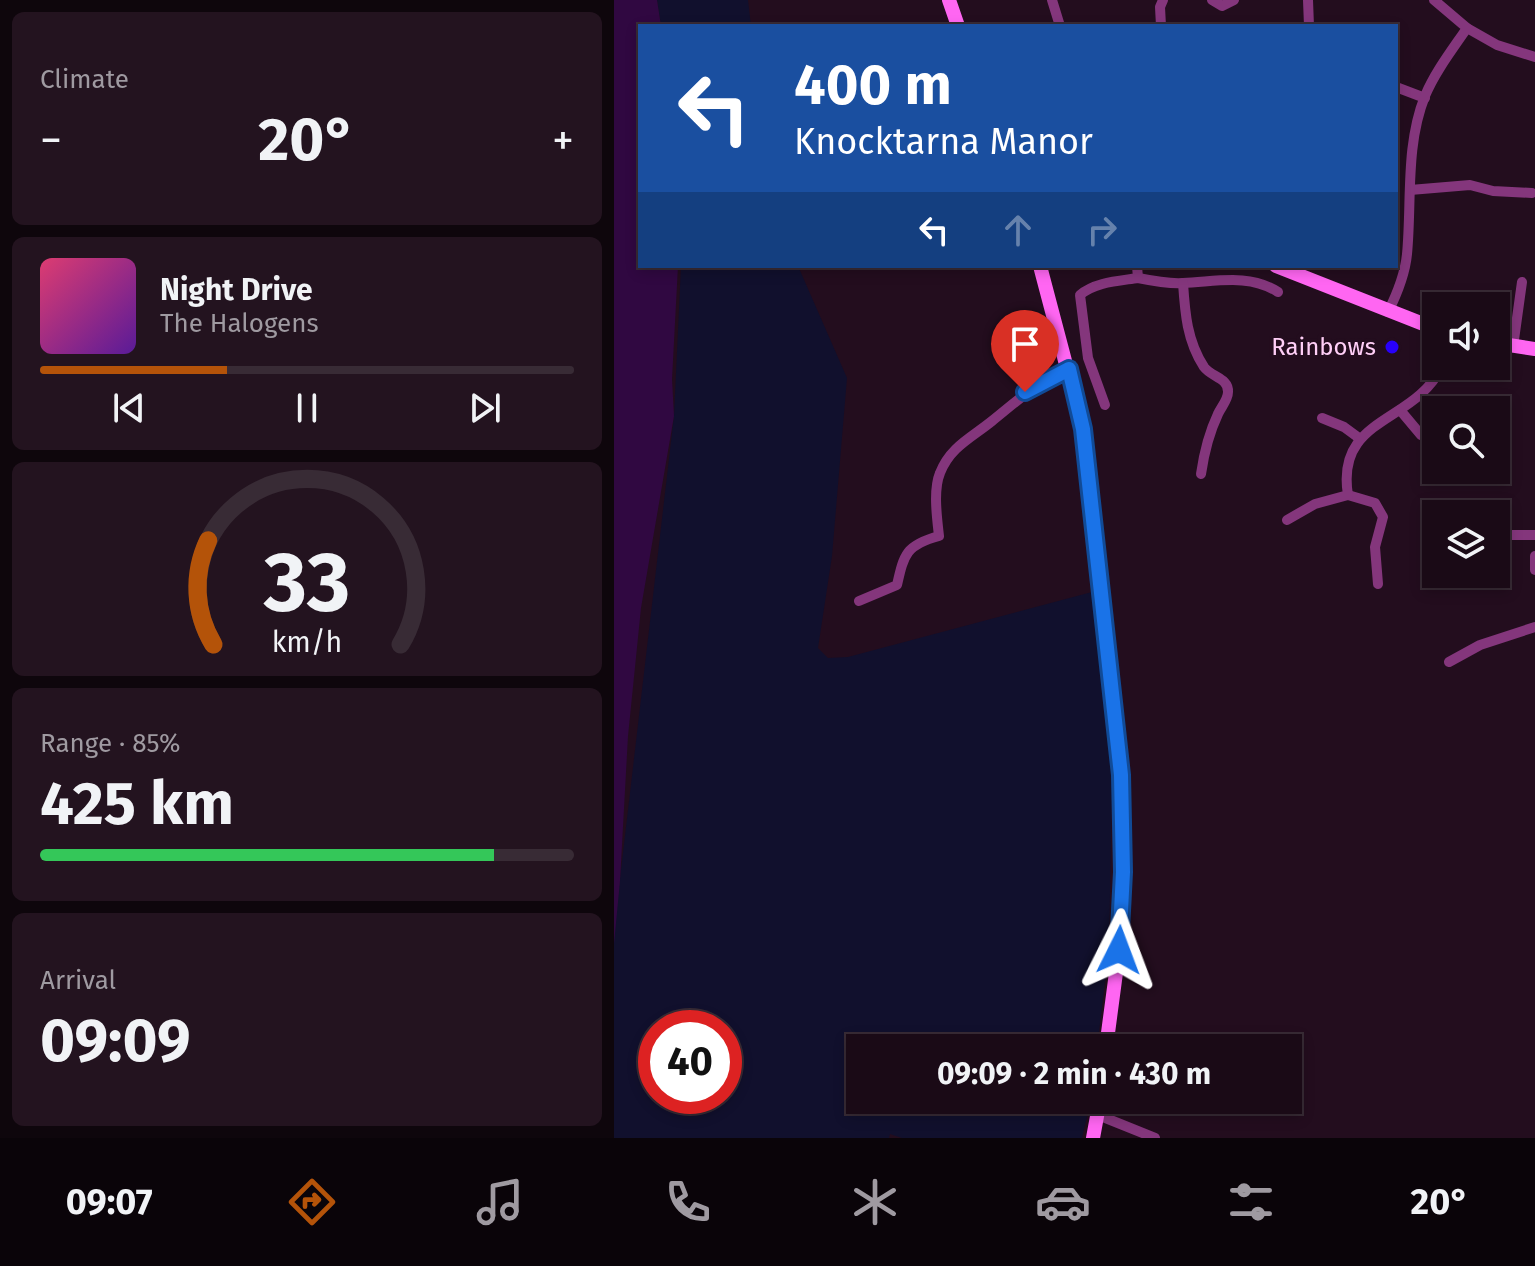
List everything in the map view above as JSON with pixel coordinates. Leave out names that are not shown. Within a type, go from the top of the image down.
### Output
[{"type":"street","points":[[949,0],[957,24]]},
{"type":"street","points":[[1052,0],[1059,24]]},
{"type":"street","points":[[1161,24],[1163,0]]},
{"type":"street","points":[[1212,0],[1222,6],[1234,0]]},
{"type":"street","points":[[1308,0],[1309,24]]},
{"type":"street","points":[[1434,0],[1467,28],[1497,45],[1535,57]]},
{"type":"street","points":[[1388,312],[1399,287],[1407,255],[1414,139],[1425,98],[1440,67],[1467,28]]},
{"type":"street","points":[[1398,88],[1425,98]]},
{"type":"street","points":[[1410,190],[1470,185],[1493,191],[1532,193]]},
{"type":"street","points":[[1045,268],[1083,429],[1121,775],[1123,872],[1119,950],[1108,1034]]},
{"type":"street","points":[[1281,268],[1422,324]]},
{"type":"street","points":[[1105,405],[1088,358],[1080,295],[1086,290],[1138,272],[1183,283],[1220,279],[1257,282],[1278,292]]},
{"type":"street","points":[[1513,347],[1515,315],[1522,282]]},
{"type":"street","points":[[1183,283],[1185,320],[1192,342],[1204,367],[1226,382],[1228,389],[1228,396],[1218,413],[1204,453],[1201,474]]},
{"type":"street","points":[[1510,346],[1535,349]]},
{"type":"street","points":[[859,601],[897,585],[904,555],[919,541],[939,536],[938,477],[949,455],[1025,392],[1069,369]]},
{"type":"street","points":[[1348,495],[1345,477],[1349,454],[1359,438],[1400,410],[1433,380]]},
{"type":"street","points":[[1400,410],[1422,435]]},
{"type":"street","points":[[1322,418],[1344,427],[1359,438]]},
{"type":"street","points":[[1287,520],[1315,504],[1348,495],[1375,503],[1383,517],[1375,547],[1378,584]]},
{"type":"street","points":[[1510,535],[1535,535]]},
{"type":"street","points":[[1535,556],[1535,570]]},
{"type":"street","points":[[1449,662],[1480,645],[1535,627]]},
{"type":"street","points":[[1093,1138],[1098,1114]]},
{"type":"street","points":[[1112,1114],[1155,1138]]},
{"type":"shaded area","points":[[614,0],[657,0],[661,24],[638,24],[638,268],[678,268],[672,379],[674,416],[641,608],[628,736],[614,944]]},
{"type":"shaded area","points":[[657,0],[748,0],[751,24],[661,24]]},
{"type":"shaded area","points":[[681,268],[799,268],[847,378],[832,556],[818,648],[828,658],[848,657],[1092,592],[1112,781],[1109,950],[1099,1034],[846,1034],[846,1114],[1088,1114],[1082,1138],[902,1138],[890,1134],[889,1138],[614,1138],[614,930],[674,416]]},
{"type":"place","name":"Rainbows","points":[[1392,347]]},
{"type":"route","points":[[1025,392],[1069,369],[1083,429],[1121,775],[1123,872],[1119,950]]}]
